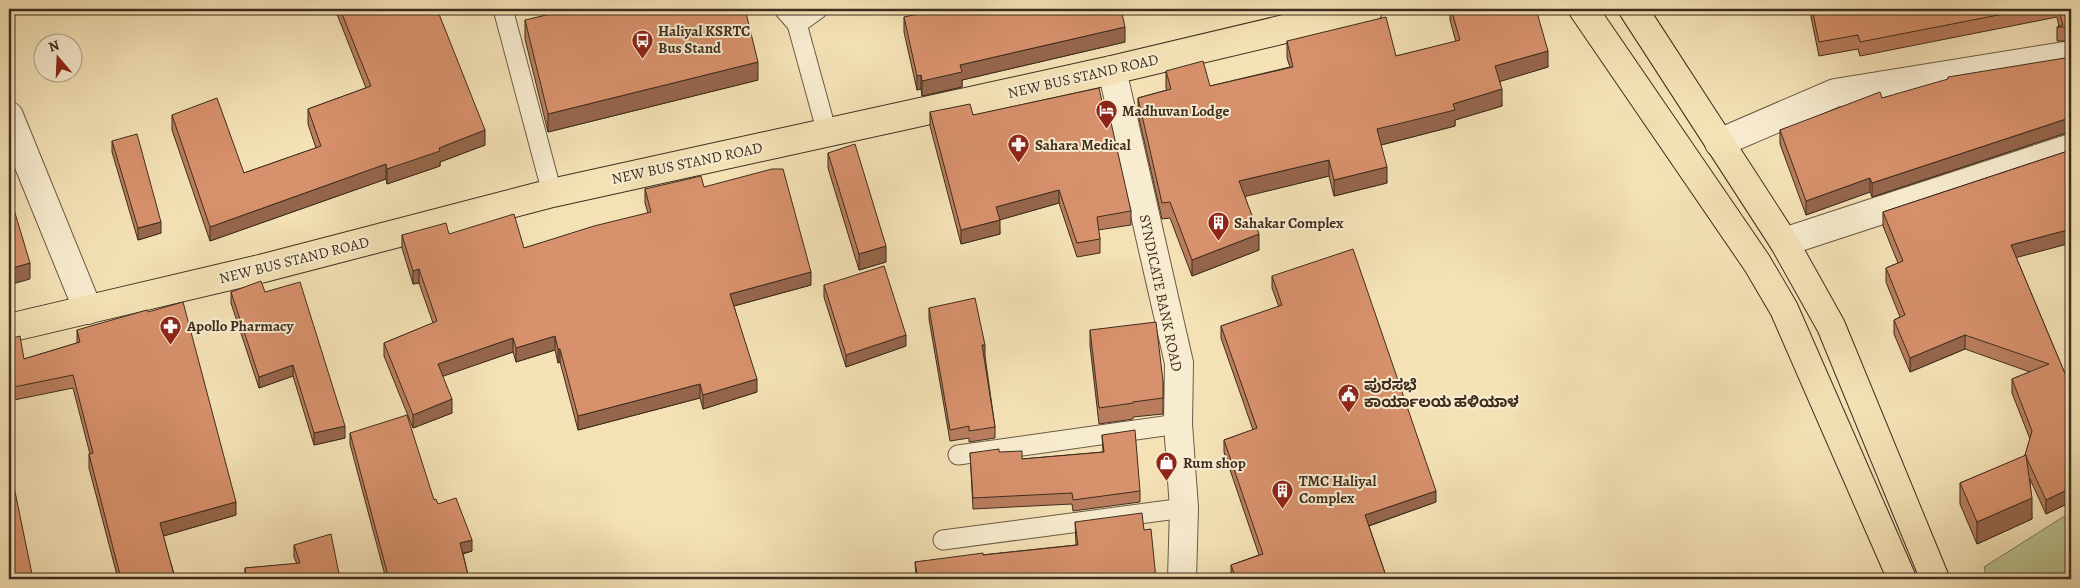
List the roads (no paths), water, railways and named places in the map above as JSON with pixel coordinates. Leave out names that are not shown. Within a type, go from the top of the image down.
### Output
[{"type":"main road","name":"NEW BUS STAND ROAD","points":[[9,328],[260,269],[552,193],[1112,70],[1368,9]]},
{"type":"main road","points":[[1583,9],[1757,263],[1784,309],[1902,579]]},
{"type":"main road","points":[[1633,9],[1784,242],[1831,326],[1935,579]]},
{"type":"street","points":[[1719,143],[1835,93],[2071,55]]},
{"type":"street","name":"SYNDICATE BANK ROAD","points":[[1112,70],[1179,363],[1178,424],[1184,508],[1182,579]]},
{"type":"street","points":[[9,116],[88,310]]},
{"type":"street","points":[[1784,242],[2071,148]]},
{"type":"lane","points":[[503,9],[552,193]]},
{"type":"lane","points":[[784,9],[797,24],[826,133]]},
{"type":"lane","points":[[797,24],[818,9]]},
{"type":"lane","points":[[958,455],[1178,424]]},
{"type":"lane","points":[[943,540],[1184,508]]},
{"type":"place","name":"Haliyal KSRTC Bus Stand","points":[[642,59]]},
{"type":"place","name":"Madhuvan Lodge","points":[[1106,130]]},
{"type":"place","name":"Sahara Medical","points":[[1019,164]]},
{"type":"place","name":"Sahakar Complex","points":[[1218,242]]},
{"type":"place","name":"Apollo Pharmacy","points":[[171,345]]},
{"type":"place","name":"ಪುರಸಭೆ ಕಾರ್ಯಾಲಯ ಹಳಿಯಾಳ","points":[[1348,413]]},
{"type":"place","name":"Rum shop","points":[[1167,482]]},
{"type":"place","name":"TMC Haliyal Complex","points":[[1283,509]]}]
